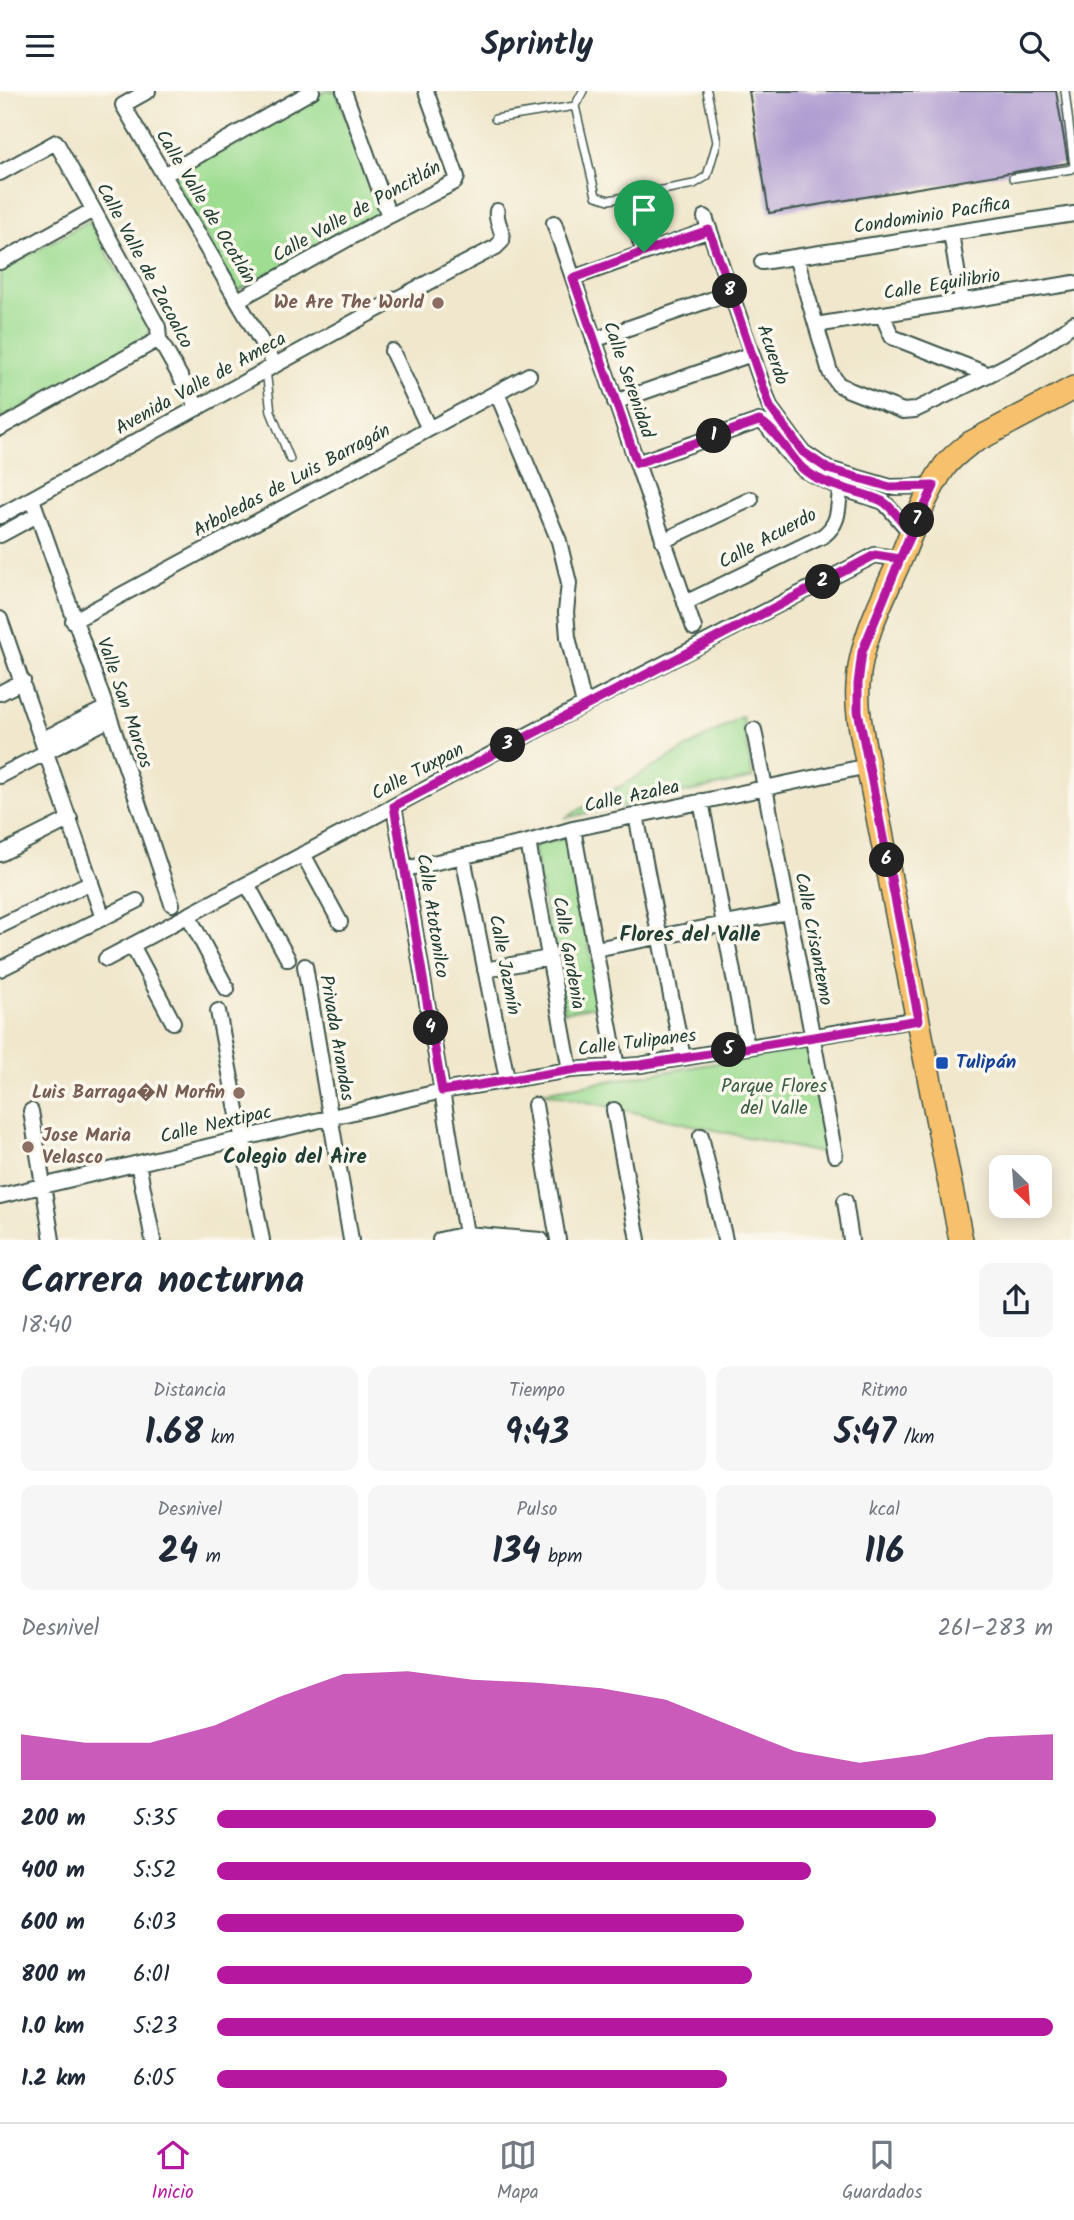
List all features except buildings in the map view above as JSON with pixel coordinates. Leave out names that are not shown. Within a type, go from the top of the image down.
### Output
[{"type":"main road","points":[[961,1240],[858,711],[862,652],[911,533],[934,486],[950,461],[969,444],[1074,388]]},
{"type":"street","name":"Calle Valle de Ocotlán","points":[[148,91],[123,105],[238,300],[270,368]]},
{"type":"street","points":[[164,175],[312,91]]},
{"type":"street","points":[[344,91],[389,216]]},
{"type":"street","name":"Calle Valle de Poncitlán","points":[[238,300],[457,179],[426,91]]},
{"type":"street","name":"Calle Valle de Zacoalco","points":[[0,173],[56,142],[158,327],[159,339],[198,408]]},
{"type":"street","points":[[0,262],[93,211]]},
{"type":"street","name":"Avenida Valle de Ameca","points":[[0,516],[496,247],[502,241],[504,233],[496,216],[497,211]]},
{"type":"street","name":"Condominio Pacífica","points":[[762,262],[1074,214]]},
{"type":"street","points":[[573,278],[644,252],[631,215]]},
{"type":"street","name":"Calle Serenidad","points":[[554,223],[694,628]]},
{"type":"street","name":"Acuerdo","points":[[644,252],[707,223],[752,354],[769,418],[785,450],[804,470],[842,481],[861,495],[884,502]]},
{"type":"street","points":[[951,233],[962,301]]},
{"type":"street","points":[[796,257],[831,372],[838,384],[903,411],[915,410],[987,374],[1074,323]]},
{"type":"street","name":"Calle Equilibrio","points":[[816,325],[1074,283]]},
{"type":"street","points":[[594,340],[730,293]]},
{"type":"street","points":[[882,314],[892,337],[987,374]]},
{"type":"street","points":[[0,428],[159,339]]},
{"type":"street","points":[[392,351],[429,429]]},
{"type":"street","points":[[615,402],[752,354]]},
{"type":"street","name":"Arboledas de Luis Barragán","points":[[74,620],[530,375]]},
{"type":"street","points":[[497,393],[559,541],[569,583],[566,612],[568,637],[584,705]]},
{"type":"street","points":[[637,463],[769,418]]},
{"type":"street","points":[[842,481],[890,487],[934,486]]},
{"type":"street","name":"Calle Acuerdo","points":[[685,603],[823,536],[832,529],[837,519],[842,481]]},
{"type":"street","points":[[861,495],[873,483]]},
{"type":"street","points":[[890,487],[884,502],[911,533]]},
{"type":"street","name":"Valle San Marcos","points":[[32,499],[172,904]]},
{"type":"street","points":[[663,541],[751,499]]},
{"type":"street","points":[[0,535],[37,515]]},
{"type":"street","name":"Calle Tuxpan","points":[[106,959],[584,705],[875,555],[900,559]]},
{"type":"street","points":[[0,619],[103,918]]},
{"type":"street","points":[[0,693],[23,681]]},
{"type":"street","points":[[0,776],[45,746],[108,713]]},
{"type":"street","name":"Calle Crisantemo","points":[[754,730],[835,1155]]},
{"type":"street","name":"Calle Azalea","points":[[405,869],[528,842],[573,829],[868,765]]},
{"type":"street","points":[[701,801],[747,1047]]},
{"type":"street","name":"Calle Atotonilco","points":[[394,806],[466,1237]]},
{"type":"street","points":[[636,815],[683,1058]]},
{"type":"street","points":[[0,853],[70,819]]},
{"type":"street","points":[[573,829],[617,1067]]},
{"type":"street","name":"Calle Gardenia","points":[[528,842],[570,1070]]},
{"type":"street","points":[[303,854],[340,922]]},
{"type":"street","name":"Calle Jazmín","points":[[463,857],[507,1079]]},
{"type":"street","points":[[0,926],[91,882]]},
{"type":"street","points":[[247,884],[288,959]]},
{"type":"street","points":[[0,969],[137,901]]},
{"type":"street","points":[[595,949],[788,912]]},
{"type":"street","points":[[188,915],[227,989]]},
{"type":"street","points":[[132,945],[173,1022]]},
{"type":"street","points":[[485,970],[549,958]]},
{"type":"street","name":"Privada Arandas","points":[[304,965],[351,1240]]},
{"type":"street","points":[[218,1011],[262,1240]]},
{"type":"street","name":"Calle Tulipanes","points":[[442,1091],[570,1070],[683,1058],[919,1020]]},
{"type":"street","name":"Calle Nextipac","points":[[0,1196],[442,1091]]},
{"type":"street","points":[[535,1105],[558,1240]]},
{"type":"street","points":[[614,1110],[638,1240]]},
{"type":"street","points":[[31,1111],[52,1240]]},
{"type":"street","points":[[701,1136],[725,1240]]},
{"type":"street","points":[[138,1163],[153,1240]]},
{"type":"street","points":[[845,1201],[851,1240]]},
{"type":"street","points":[[439,1240],[466,1237],[541,1240]]},
{"type":"lane","points":[[583,91],[575,106],[596,196],[609,200],[694,184],[707,176],[717,142],[707,91]]},
{"type":"lane","points":[[1013,178],[1072,169],[1074,166],[1065,91]]},
{"type":"lane","points":[[495,119],[575,106]]},
{"type":"lane","points":[[270,368],[271,412],[290,459]]},
{"type":"green space","points":[[326,91],[336,91],[381,213],[237,291],[172,177]]},
{"type":"green space","points":[[89,221],[149,328],[148,339],[2,419],[0,271]]},
{"type":"green space","points":[[742,716],[753,778],[565,818]]},
{"type":"green space","points":[[568,838],[601,1005],[564,1012],[533,845]]},
{"type":"green space","name":"Parque Flores del Valle","points":[[808,1048],[829,1155],[542,1092]]},
{"type":"place","name":"We Are The World","points":[[438,303]]},
{"type":"place","name":"Tulipán","points":[[942,1063]]},
{"type":"place","name":"Luis Barraga�N Morfin","points":[[239,1093]]},
{"type":"place","name":"Jose Maria Velasco","points":[[28,1147]]},
{"type":"district","name":"Flores del Valle","points":[[690,935]]},
{"type":"district","name":"Colegio del Aire","points":[[295,1157]]},
{"type":"route","points":[[709,230],[770,407],[803,452],[828,469],[890,487],[934,486],[872,625],[862,652],[858,684],[858,711],[919,1020],[640,1065],[570,1070],[442,1091],[394,806],[875,555],[900,559],[911,533],[884,502],[821,480],[804,470],[765,423],[759,421],[637,463],[573,278],[644,252],[709,230]]}]
